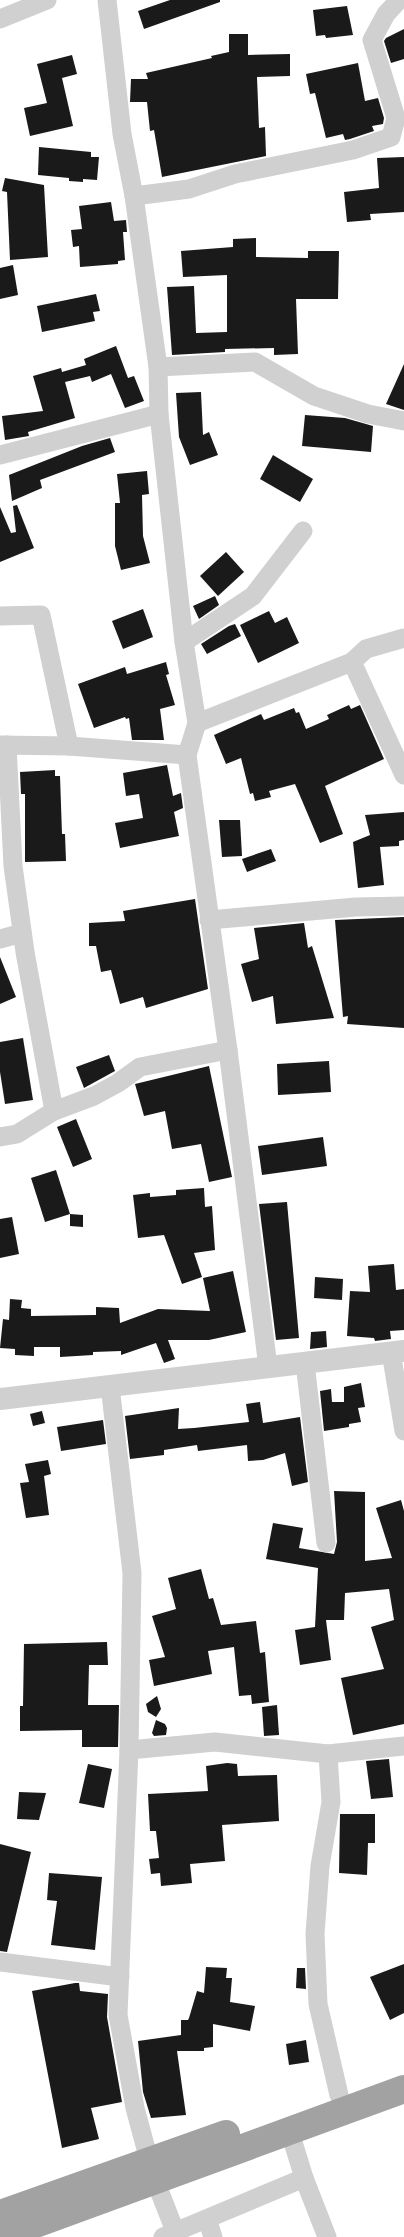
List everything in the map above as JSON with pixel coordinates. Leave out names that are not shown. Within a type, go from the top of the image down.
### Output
[{"type":"highway","points":[[0,2237],[152,2170],[404,2071]]},
{"type":"highway","points":[[0,2214],[289,2129],[404,2088]]},
{"type":"street","points":[[0,20],[47,0]]},
{"type":"street","points":[[107,0],[122,134],[134,196],[158,367],[158,414],[184,642],[196,723],[187,755],[228,1050],[268,1367]]},
{"type":"street","points":[[134,196],[189,190],[235,174],[353,150],[391,137],[396,118],[372,40],[386,14],[399,0]]},
{"type":"street","points":[[158,367],[255,362],[314,396],[368,414],[404,421]]},
{"type":"street","points":[[0,454],[158,414]]},
{"type":"street","points":[[184,642],[253,596],[303,531]]},
{"type":"street","points":[[0,616],[41,615],[69,746]]},
{"type":"street","points":[[196,723],[352,662],[366,649],[404,638]]},
{"type":"street","points":[[352,662],[404,775]]},
{"type":"street","points":[[54,1111],[22,933],[13,866],[3,745],[69,746],[187,755]]},
{"type":"street","points":[[209,920],[265,914],[404,906]]},
{"type":"street","points":[[0,939],[22,933]]},
{"type":"street","points":[[0,1137],[17,1134],[54,1111],[94,1096],[118,1083],[140,1067],[228,1050]]},
{"type":"street","points":[[0,1399],[397,1352],[404,1431]]},
{"type":"street","points":[[305,1363],[326,1544]]},
{"type":"street","points":[[110,1386],[132,1573],[129,1750],[118,2015],[135,2108],[169,2234],[304,2178]]},
{"type":"street","points":[[129,1750],[215,1742],[328,1754],[404,1746]]},
{"type":"street","points":[[328,1754],[331,1802],[320,1866],[315,1934],[318,2004],[339,2095]]},
{"type":"street","points":[[0,1962],[120,1977]]},
{"type":"street","points":[[289,2129],[304,2178],[327,2237]]},
{"type":"street","points":[[207,2219],[213,2237]]},
{"type":"building","points":[[170,0],[220,0],[220,2],[144,29],[138,11]]},
{"type":"building","points":[[347,6],[353,35],[326,38],[325,35],[316,36],[313,10]]},
{"type":"building","points":[[404,29],[404,59],[391,63],[384,41],[386,38]]},
{"type":"building","points":[[229,34],[248,34],[248,55],[290,54],[290,76],[257,77],[259,128],[265,127],[266,156],[162,177],[154,130],[150,131],[147,102],[130,102],[131,79],[148,79],[146,73],[212,58],[211,56],[229,52]]},
{"type":"building","points":[[72,55],[77,74],[62,78],[73,126],[30,136],[24,108],[47,103],[37,64]]},
{"type":"building","points":[[358,63],[365,101],[378,98],[384,118],[383,124],[372,126],[374,131],[350,139],[345,140],[343,134],[326,138],[315,93],[310,94],[306,74]]},
{"type":"building","points":[[39,147],[91,152],[91,157],[99,157],[97,180],[69,181],[69,178],[38,175]]},
{"type":"building","points":[[404,157],[404,212],[370,214],[371,220],[347,222],[344,192],[379,188],[377,158]]},
{"type":"building","points":[[5,178],[44,185],[48,257],[10,260],[7,192],[2,191]]},
{"type":"building","points":[[111,202],[114,221],[126,220],[127,232],[123,232],[125,260],[118,261],[118,264],[80,267],[79,246],[73,247],[71,230],[82,229],[79,206]]},
{"type":"building","points":[[256,238],[256,257],[308,258],[308,251],[339,251],[338,299],[296,299],[298,354],[274,355],[274,348],[225,349],[225,352],[172,355],[167,287],[194,286],[196,333],[227,332],[227,275],[183,277],[181,251],[233,247],[233,239]]},
{"type":"building","points":[[13,265],[18,295],[0,299],[0,268]]},
{"type":"building","points":[[96,294],[100,311],[93,312],[95,321],[42,332],[37,306]]},
{"type":"building","points":[[116,346],[128,378],[134,376],[144,401],[125,408],[111,374],[92,382],[90,376],[65,382],[75,418],[28,432],[29,436],[5,440],[2,416],[43,411],[33,376],[61,368],[62,372],[86,365],[84,359]]},
{"type":"building","points":[[404,364],[404,410],[386,404]]},
{"type":"building","points":[[201,392],[203,435],[209,432],[218,455],[190,465],[179,437],[176,393]]},
{"type":"building","points":[[305,415],[345,418],[373,426],[371,452],[302,446]]},
{"type":"building","points":[[110,438],[115,452],[40,480],[42,488],[12,501],[9,475],[82,446]]},
{"type":"building","points":[[273,455],[313,479],[300,502],[260,479]]},
{"type":"building","points":[[147,471],[149,494],[142,495],[143,536],[150,563],[121,570],[115,546],[115,503],[120,503],[117,474]]},
{"type":"building","points":[[17,505],[34,548],[0,562],[0,507],[11,533],[16,532],[13,506]]},
{"type":"building","points":[[226,552],[244,572],[218,596],[200,576]]},
{"type":"building","points":[[215,596],[219,605],[199,619],[193,606]]},
{"type":"building","points":[[143,609],[153,637],[123,649],[112,621]]},
{"type":"building","points":[[269,611],[275,623],[287,617],[299,643],[258,663],[240,625]]},
{"type":"building","points":[[235,624],[241,636],[207,654],[201,644]]},
{"type":"building","points":[[166,662],[169,674],[166,675],[175,705],[160,709],[164,740],[132,740],[129,718],[126,719],[125,717],[94,728],[78,684],[125,667],[127,674]]},
{"type":"building","points":[[349,705],[351,709],[360,705],[384,759],[325,786],[343,834],[320,843],[295,784],[269,791],[271,797],[255,801],[253,793],[250,794],[241,758],[226,764],[214,735],[261,714],[264,720],[294,708],[296,713],[299,712],[306,729],[329,719],[327,715]]},
{"type":"building","points":[[167,765],[173,796],[181,793],[183,808],[174,812],[179,836],[120,848],[115,823],[143,818],[139,794],[126,796],[123,773]]},
{"type":"building","points":[[55,770],[55,776],[60,776],[62,834],[65,834],[66,861],[25,862],[25,794],[21,794],[20,772]]},
{"type":"building","points":[[404,812],[404,840],[399,841],[399,846],[380,847],[384,885],[358,888],[353,842],[370,835],[365,815]]},
{"type":"building","points":[[219,820],[240,820],[242,856],[222,857]]},
{"type":"building","points":[[271,849],[276,861],[247,872],[242,859]]},
{"type":"building","points":[[195,899],[208,989],[146,1008],[143,997],[120,1004],[111,970],[101,972],[96,946],[89,946],[89,923],[125,921],[123,911]]},
{"type":"building","points":[[404,917],[404,1028],[347,1024],[348,1016],[343,1017],[335,920]]},
{"type":"building","points":[[304,923],[308,948],[312,946],[334,1018],[276,1024],[273,996],[252,1002],[241,964],[259,959],[254,928]]},
{"type":"building","points":[[0,957],[16,997],[0,1004]]},
{"type":"building","points":[[23,1038],[33,1100],[5,1104],[0,1072],[0,1042]]},
{"type":"building","points":[[109,1055],[115,1071],[84,1088],[76,1067]]},
{"type":"building","points":[[329,1061],[331,1092],[278,1095],[277,1064]]},
{"type":"building","points":[[209,1066],[232,1177],[209,1182],[201,1144],[172,1149],[165,1111],[144,1116],[135,1084]]},
{"type":"building","points":[[76,1119],[92,1159],[73,1167],[57,1127]]},
{"type":"building","points":[[323,1137],[327,1166],[262,1175],[258,1146]]},
{"type":"building","points":[[56,1170],[70,1214],[45,1222],[31,1178]]},
{"type":"building","points":[[204,1188],[205,1207],[212,1206],[215,1250],[194,1253],[202,1277],[182,1284],[164,1235],[138,1238],[133,1195],[150,1193],[150,1197],[176,1195],[176,1190]]},
{"type":"building","points":[[287,1202],[299,1338],[276,1340],[259,1204]]},
{"type":"building","points":[[70,1214],[83,1215],[83,1227],[70,1226]]},
{"type":"building","points":[[12,1217],[19,1254],[0,1258],[0,1219]]},
{"type":"building","points":[[394,1264],[396,1290],[404,1289],[404,1330],[390,1331],[391,1339],[375,1341],[374,1338],[347,1336],[350,1291],[370,1292],[368,1266]]},
{"type":"building","points":[[233,1271],[246,1332],[209,1340],[168,1340],[175,1359],[164,1363],[156,1343],[121,1355],[121,1351],[93,1352],[93,1355],[60,1357],[60,1347],[34,1347],[34,1356],[15,1355],[15,1349],[0,1348],[3,1319],[9,1320],[10,1299],[22,1300],[21,1308],[31,1309],[31,1316],[96,1315],[96,1307],[119,1308],[120,1323],[158,1309],[210,1311],[203,1278]]},
{"type":"building","points":[[315,1277],[343,1279],[342,1300],[314,1298]]},
{"type":"building","points":[[326,1331],[327,1347],[310,1349],[311,1332]]},
{"type":"building","points":[[361,1383],[365,1407],[358,1408],[361,1422],[349,1424],[349,1427],[324,1431],[320,1391],[331,1389],[332,1402],[344,1402],[344,1387]]},
{"type":"building","points":[[260,1402],[263,1423],[300,1417],[308,1482],[292,1486],[285,1453],[263,1460],[248,1461],[247,1445],[198,1451],[197,1445],[164,1450],[164,1455],[130,1459],[125,1416],[179,1408],[178,1429],[194,1428],[249,1422],[246,1404]]},
{"type":"building","points":[[42,1411],[45,1423],[33,1426],[30,1414]]},
{"type":"building","points":[[103,1420],[106,1444],[61,1451],[57,1427]]},
{"type":"building","points":[[48,1460],[51,1474],[44,1476],[49,1515],[26,1518],[20,1483],[29,1482],[25,1464]]},
{"type":"building","points":[[334,1491],[365,1492],[365,1561],[392,1558],[376,1508],[401,1500],[404,1511],[404,1724],[353,1735],[341,1678],[384,1669],[371,1627],[394,1620],[389,1589],[345,1593],[344,1620],[326,1620],[331,1660],[300,1665],[295,1630],[315,1627],[318,1568],[266,1559],[273,1523],[303,1528],[299,1548],[334,1554],[337,1542]]},
{"type":"building","points":[[201,1569],[209,1599],[213,1598],[221,1625],[256,1621],[260,1653],[265,1652],[269,1702],[252,1704],[251,1695],[239,1696],[234,1647],[208,1651],[212,1674],[154,1686],[149,1660],[165,1657],[152,1616],[176,1609],[168,1578]]},
{"type":"building","points":[[107,1642],[108,1665],[89,1665],[88,1705],[119,1705],[118,1747],[82,1747],[82,1730],[20,1731],[20,1706],[23,1706],[24,1644]]},
{"type":"building","points":[[157,1696],[161,1709],[156,1717],[148,1712],[146,1704]]},
{"type":"building","points":[[277,1705],[279,1735],[264,1736],[262,1707]]},
{"type":"building","points":[[156,1720],[165,1724],[167,1728],[166,1735],[154,1736],[152,1733]]},
{"type":"building","points":[[389,1759],[393,1797],[371,1799],[366,1761]]},
{"type":"building","points":[[227,1763],[237,1764],[238,1776],[277,1775],[279,1821],[222,1825],[225,1861],[190,1864],[192,1883],[161,1886],[160,1873],[151,1874],[149,1859],[159,1858],[156,1831],[150,1831],[148,1794],[208,1791],[206,1766]]},
{"type":"building","points":[[88,1764],[112,1769],[104,1808],[79,1803]]},
{"type":"building","points":[[19,1792],[46,1793],[39,1820],[17,1819]]},
{"type":"building","points":[[340,1814],[375,1814],[375,1843],[368,1843],[367,1875],[339,1873]]},
{"type":"building","points":[[0,1844],[31,1852],[7,1952],[0,1951]]},
{"type":"building","points":[[49,1873],[102,1877],[95,1950],[51,1945],[57,1901],[47,1900]]},
{"type":"building","points":[[404,1964],[404,2013],[390,2020],[370,1977]]},
{"type":"building","points":[[206,1967],[227,1968],[226,1978],[232,1978],[230,2002],[255,2006],[250,2031],[213,2024],[213,2047],[204,2048],[204,2051],[177,2051],[186,2115],[151,2118],[143,2092],[138,2041],[181,2035],[181,2020],[188,2020],[197,1991],[204,1993]]},
{"type":"building","points":[[297,1968],[305,1968],[306,1989],[296,1988]]},
{"type":"building","points":[[79,1983],[80,1991],[108,1994],[107,2017],[122,2102],[91,2108],[99,2139],[62,2148],[32,1991]]},
{"type":"building","points":[[306,2040],[309,2062],[289,2065],[286,2044]]}]
